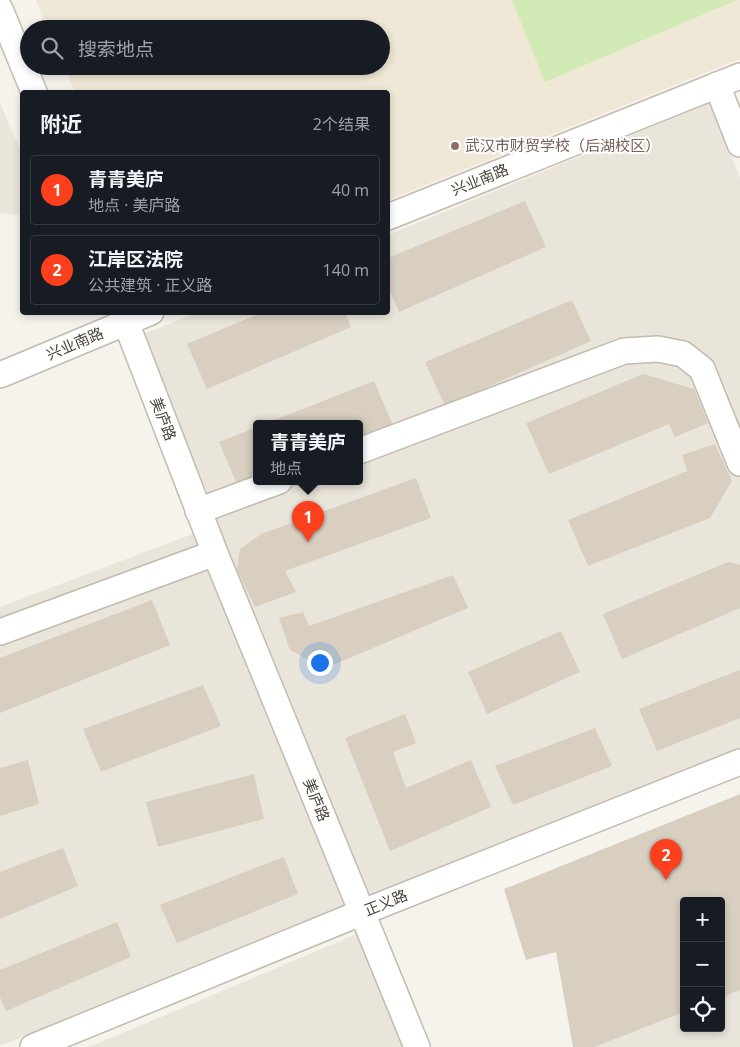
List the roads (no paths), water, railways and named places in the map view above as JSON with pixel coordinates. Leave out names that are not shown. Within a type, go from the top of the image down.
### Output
[{"type":"street","points":[[0,9],[20,58]]},
{"type":"street","points":[[27,75],[33,90]]},
{"type":"street","name":"兴业南路","points":[[390,216],[740,76]]},
{"type":"street","points":[[717,85],[740,144]]},
{"type":"street","name":"兴业南路","points":[[0,375],[124,317]]},
{"type":"street","name":"美庐路","points":[[124,317],[214,553],[417,1047]]},
{"type":"street","points":[[363,449],[624,351],[658,349],[683,354],[702,369],[740,462]]},
{"type":"street","points":[[198,511],[268,485]]},
{"type":"street","points":[[0,632],[214,553]]},
{"type":"street","name":"正义路","points":[[33,1047],[363,912],[740,762]]},
{"type":"place","name":"武汉市财贸学校（后湖校区）","points":[[455,146]]},
{"type":"place","name":"青青美庐","points":[[308,542]]},
{"type":"place","name":"江岸区法院","points":[[666,880]]}]
